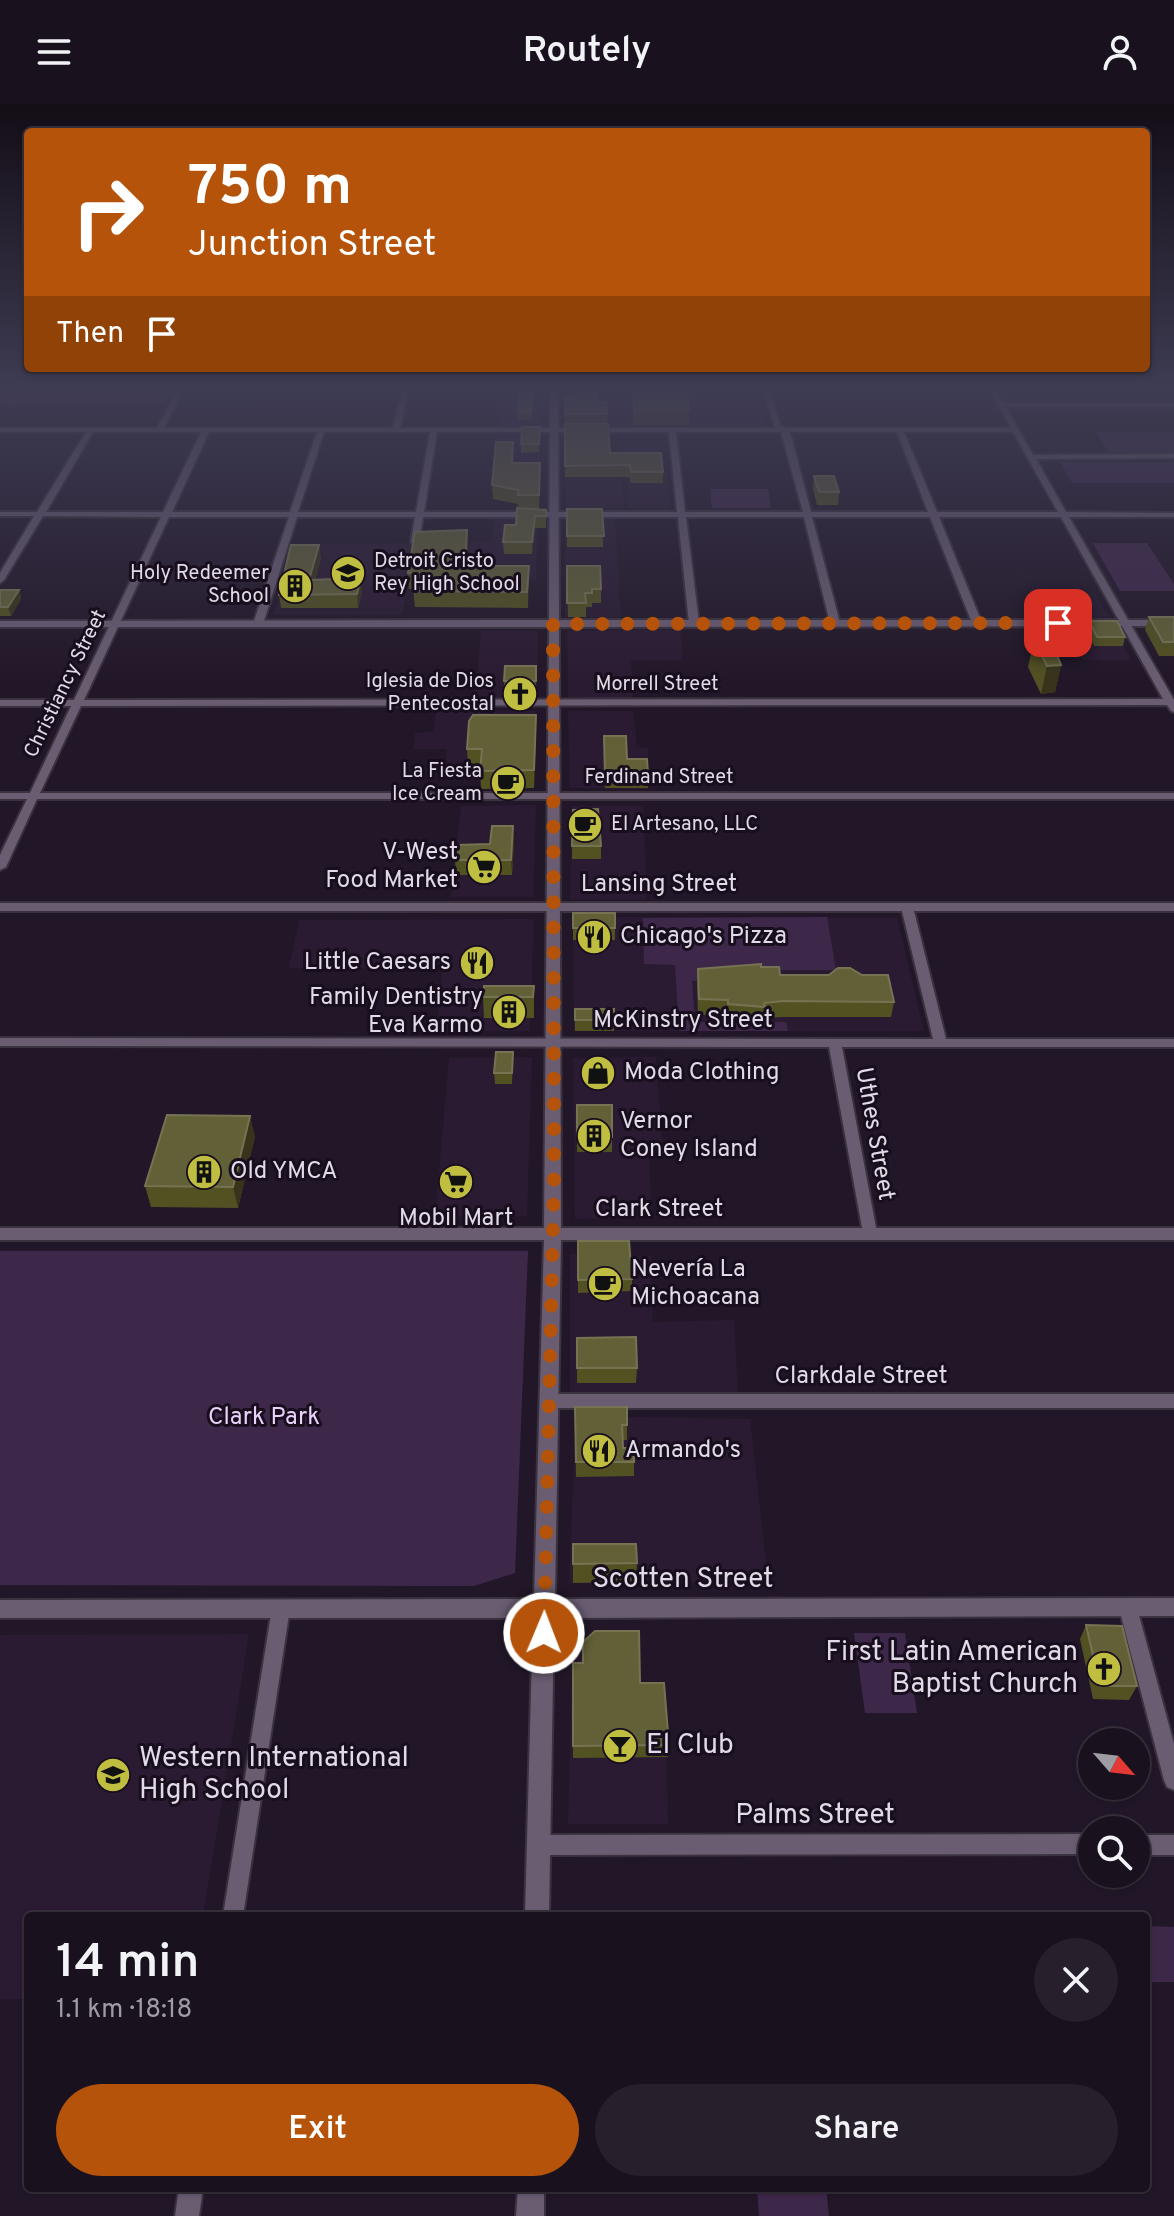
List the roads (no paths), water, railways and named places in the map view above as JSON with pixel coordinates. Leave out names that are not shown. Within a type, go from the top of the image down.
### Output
[{"type":"street","points":[[0,580],[58,486]]},
{"type":"street","name":"Christiancy Street","points":[[0,867],[180,486]]},
{"type":"street","points":[[258,624],[303,486]]},
{"type":"street","points":[[415,542],[425,486]]},
{"type":"street","points":[[537,1912],[553,1234],[553,486]]},
{"type":"street","points":[[679,486],[694,623]]},
{"type":"street","points":[[801,486],[835,623]]},
{"type":"street","points":[[922,486],[977,623]]},
{"type":"street","points":[[1047,486],[1172,706]]},
{"type":"street","points":[[0,514],[1174,515]]},
{"type":"street","points":[[0,624],[1174,623]]},
{"type":"street","name":"Morrell Street","points":[[0,703],[1172,706]]},
{"type":"street","name":"Ferdinand Street","points":[[0,796],[1174,796]]},
{"type":"street","name":"Lansing Street","points":[[0,907],[1174,907]]},
{"type":"street","points":[[907,907],[941,1043]]},
{"type":"street","name":"McKinstry Street","points":[[0,1042],[1174,1043]]},
{"type":"street","name":"Uthes Street","points":[[835,1043],[870,1233]]},
{"type":"street","name":"Clark Street","points":[[0,1234],[1174,1234]]},
{"type":"street","name":"Clarkdale Street","points":[[549,1401],[1174,1401]]},
{"type":"street","name":"Scotten Street","points":[[0,1609],[1174,1607]]},
{"type":"street","points":[[234,1912],[281,1608]]},
{"type":"street","points":[[1128,1608],[1174,1780]]},
{"type":"street","name":"Palms Street","points":[[538,1845],[1078,1844]]},
{"type":"street","points":[[1150,1845],[1174,1845]]},
{"type":"street","points":[[187,2216],[190,2192]]},
{"type":"street","points":[[530,2216],[531,2192]]},
{"type":"place","name":"Detroit Cristo Rey High School","points":[[348,573]]},
{"type":"place","name":"Holy Redeemer School","points":[[295,586]]},
{"type":"place","name":"Iglesia de Dios Pentecostal","points":[[520,694]]},
{"type":"place","name":"La Fiesta Ice Cream","points":[[508,783]]},
{"type":"place","name":"El Artesano, LLC","points":[[585,825]]},
{"type":"place","name":"V-West Food Market","points":[[484,867]]},
{"type":"place","name":"Chicago's Pizza","points":[[594,937]]},
{"type":"place","name":"Little Caesars","points":[[477,963]]},
{"type":"place","name":"Family Dentistry Eva Karmo","points":[[509,1012]]},
{"type":"place","name":"Moda Clothing","points":[[598,1073]]},
{"type":"place","name":"Vernor Coney Island","points":[[594,1136]]},
{"type":"place","name":"Old YMCA","points":[[204,1172]]},
{"type":"place","name":"Mobil Mart","points":[[456,1182]]},
{"type":"place","name":"Nevería La Michoacana","points":[[605,1284]]},
{"type":"place","name":"Armando's","points":[[599,1451]]},
{"type":"place","name":"First Latin American Baptist Church","points":[[1104,1669]]},
{"type":"place","name":"El Club","points":[[620,1746]]},
{"type":"place","name":"Western International High School","points":[[113,1775]]},
{"type":"park label","name":"Clark Park","points":[[264,1418]]}]
